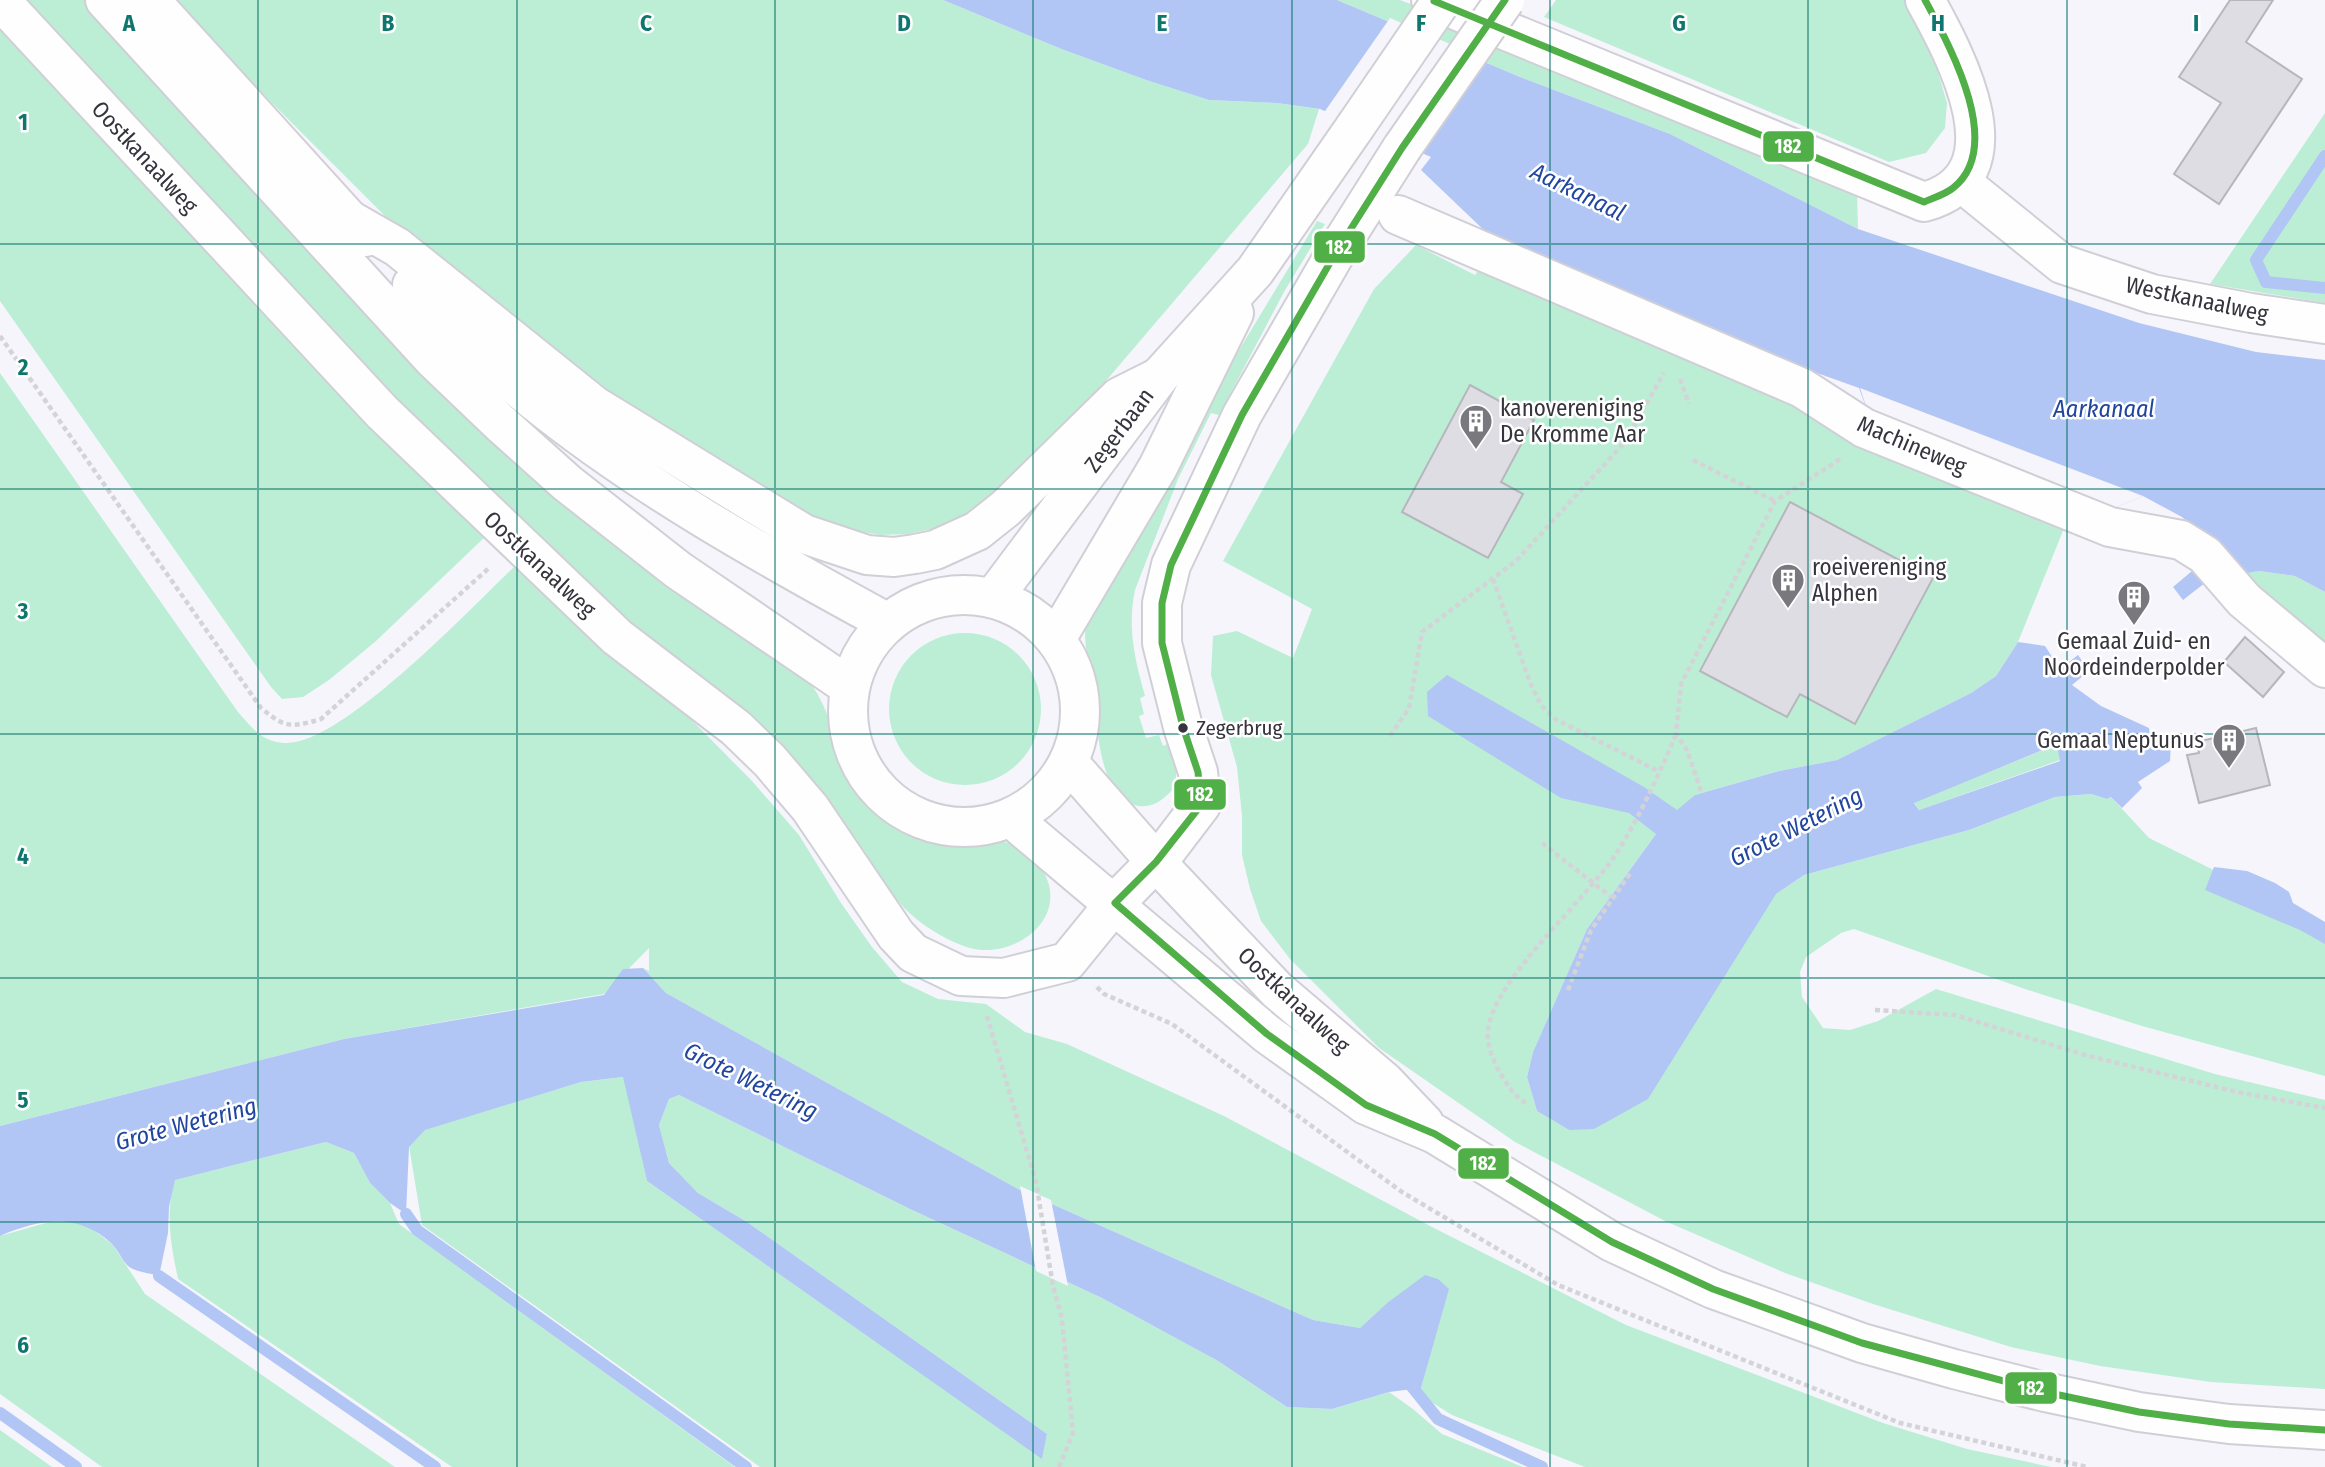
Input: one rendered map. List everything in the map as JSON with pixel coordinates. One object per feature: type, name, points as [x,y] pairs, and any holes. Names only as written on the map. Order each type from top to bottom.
[{"type":"main road","name":"Oostkanaalweg","points":[[0,0],[382,412],[617,637],[736,729],[770,761],[810,808],[896,934],[914,953],[961,976],[976,978],[1004,978],[1067,962],[1115,903],[1156,862]]},
{"type":"main road","points":[[105,0],[433,359],[566,484],[678,570],[850,687]]},
{"type":"main road","points":[[150,0],[348,219],[457,332],[531,398],[571,429],[702,518],[888,623]]},
{"type":"main road","points":[[1431,0],[1924,202],[1939,198],[1962,183],[1976,151],[1976,123],[1963,81],[1925,0]]},
{"type":"main road","name":"Zegerbaan","points":[[993,598],[1159,377],[1255,271],[1442,0]]},
{"type":"main road","points":[[1156,862],[1200,805],[1198,772],[1183,727],[1162,643],[1162,603],[1171,565],[1242,415],[1335,254],[1402,148],[1505,0]]},
{"type":"main road","name":"Westkanaalweg","points":[[1962,183],[2062,264],[2152,294],[2325,324]]},
{"type":"main road","name":"Machineweg","points":[[1398,215],[1802,388],[1873,432],[2110,527],[2181,540],[2216,567],[2244,600],[2325,668]]},
{"type":"main road","points":[[348,219],[397,247],[595,406],[804,534],[867,555],[894,557],[935,550],[977,531],[1006,508],[1119,397],[1159,377]]},
{"type":"main road","name":"Zegerbaan","points":[[1056,639],[1158,467],[1255,271]]},
{"type":"main road","points":[[975,594],[1012,604],[1028,613],[1056,639],[1072,668],[1080,699],[1079,732],[1069,762],[1044,795],[1011,818],[975,827],[948,826],[922,819],[891,801],[867,774],[852,741],[848,705],[850,687],[860,658],[888,623],[903,611],[937,597],[975,594]]},
{"type":"main road","name":"Oostkanaalweg","points":[[1069,762],[1156,862],[1277,990],[1385,1082],[1435,1134]]},
{"type":"main road","name":"Oostkanaalweg","points":[[1011,818],[1115,903],[1267,1034],[1366,1105],[1435,1134],[1612,1242],[1713,1289],[1862,1343],[2045,1392],[2138,1412],[2229,1424],[2325,1430]]},
{"type":"path","points":[[0,335],[261,708],[279,723],[300,725],[321,719],[516,543]]},
{"type":"path","points":[[1390,736],[1409,708],[1422,632],[1516,561],[1624,443],[1684,338]]},
{"type":"path","points":[[1526,1103],[1515,1097],[1494,1063],[1488,1031],[1497,1001],[1615,854],[1638,814],[1676,734],[1681,684],[1775,501],[1868,442],[1873,432]]},
{"type":"path","points":[[1693,460],[1775,501]]},
{"type":"path","points":[[1493,579],[1531,685],[1541,705],[1555,719],[1660,772]]},
{"type":"path","points":[[1676,734],[1687,750],[1701,791]]},
{"type":"path","points":[[1542,843],[1610,896]]},
{"type":"path","points":[[1567,990],[1591,930],[1631,872]]},
{"type":"path","points":[[976,978],[1038,1194],[1053,1286],[1062,1319],[1073,1433],[1059,1467]]},
{"type":"path","points":[[1875,1010],[1955,1015],[2085,1055],[2236,1091],[2325,1108]]},
{"type":"green space","points":[[20,0],[90,0],[334,272],[812,685],[829,718],[847,767],[866,798],[880,811],[907,828],[930,836],[1009,843],[1033,857],[1050,888],[1050,905],[1034,932],[1004,948],[970,948],[940,935],[914,917],[891,892],[826,801],[778,747],[726,699],[587,585],[471,476],[299,301]]},
{"type":"green space","points":[[169,0],[943,0],[1064,50],[1209,100],[1277,103],[1319,109],[1308,144],[1070,423],[987,505],[931,529],[908,534],[880,535],[830,526],[762,496],[559,362],[442,273]]},
{"type":"green space","points":[[1337,0],[1400,0],[1523,46],[1857,190],[1858,229],[1670,134],[1520,77]]},
{"type":"green space","points":[[1556,0],[1904,0],[1933,55],[1947,103],[1945,128],[1926,153],[1889,162],[1544,17]]},
{"type":"green space","points":[[0,10],[487,535],[376,641],[329,680],[303,697],[282,699],[271,687],[0,301]]},
{"type":"green space","points":[[2325,113],[2325,303],[2210,284]]},
{"type":"green space","points":[[1317,221],[1325,224],[1284,292],[1219,415],[1211,413],[1178,479],[1135,590],[1132,631],[1135,657],[1145,696],[1140,698],[1144,714],[1139,716],[1146,738],[1159,735],[1163,746],[1170,743],[1176,771],[1176,785],[1169,794],[1155,803],[1139,806],[1119,795],[1112,785],[1103,760],[1097,724],[1098,702],[1085,641],[1087,617],[1204,408]]},
{"type":"green space","points":[[1416,245],[1475,275],[1482,265],[2065,526],[2018,642],[1996,676],[1971,693],[1837,760],[1779,771],[1695,795],[1656,834],[1587,929],[1533,1052],[1527,1077],[1537,1111],[1569,1130],[1776,894],[1804,875],[1969,830],[2055,797],[2091,794],[2107,799],[2111,797],[2149,838],[2325,925],[2325,1076],[2142,1026],[2025,989],[1854,929],[1841,933],[1806,957],[1800,972],[1802,997],[1823,1028],[1850,1030],[1878,1021],[1936,989],[2215,1074],[2325,1100],[2325,1389],[2211,1382],[2100,1366],[2011,1347],[1785,1273],[1665,1221],[1515,1142],[1379,1048],[1290,959],[1261,921],[1250,889],[1242,855],[1242,816],[1237,767],[1211,675],[1213,636],[1237,631],[1293,658],[1312,609],[1223,561],[1374,289]]},
{"type":"green space","points":[[0,373],[238,712],[264,737],[285,743],[309,738],[339,722],[405,671],[515,566],[534,586],[672,700],[752,781],[799,835],[841,903],[872,947],[902,982],[938,999],[986,1004],[1025,1032],[1067,1044],[1224,1116],[1432,1227],[1626,1325],[1883,1423],[1967,1449],[2051,1467],[1585,1467],[1452,1415],[1428,1400],[1421,1388],[1429,1358],[1387,1303],[1360,1328],[1313,1320],[1018,1189],[666,993],[643,968],[649,971],[649,948],[604,994],[344,1039],[0,1126]]},
{"type":"green space","points":[[2259,571],[2295,576],[2325,592],[2325,647],[2240,573]]},
{"type":"green space","points":[[965,633],[994,639],[1019,655],[1035,680],[1041,709],[1035,738],[1019,763],[994,779],[965,785],[936,779],[911,763],[895,738],[889,709],[895,680],[911,655],[936,639]]},
{"type":"green space","points":[[2051,747],[2058,751],[2060,760],[1919,810],[1914,802]]},
{"type":"green space","points":[[624,1077],[647,1181],[1042,1458],[1047,1434],[747,1222],[698,1193],[669,1163],[659,1125],[669,1099],[679,1095],[910,1209],[1102,1298],[1218,1361],[1287,1407],[1332,1409],[1389,1392],[1442,1434],[1523,1467],[760,1467],[422,1225],[409,1146],[425,1129],[581,1082]]},
{"type":"green space","points":[[326,1142],[354,1153],[370,1183],[390,1203],[399,1224],[735,1467],[452,1467],[178,1279],[170,1230],[174,1180]]},
{"type":"green space","points":[[49,1222],[75,1222],[91,1228],[113,1245],[145,1294],[395,1467],[102,1467],[0,1394],[0,1236]]},
{"type":"green space","points":[[0,1430],[52,1467],[0,1467]]},
{"type":"water","name":"Aarkanaal","points":[[943,0],[1337,0],[1520,77],[1670,134],[1858,229],[2139,323],[2256,352],[2325,360],[2325,592],[2295,576],[2259,571],[2210,579],[2183,600],[2173,587],[2198,566],[2204,536],[2182,517],[2143,496],[2107,511],[1870,418],[1859,388],[1603,296],[1489,235],[1421,170],[1431,157],[1320,109],[1277,103],[1209,100],[1064,50]]},
{"type":"water","name":"Grote Wetering","points":[[2018,642],[2045,646],[2060,669],[2078,655],[2089,671],[2072,685],[2101,706],[2149,728],[2150,736],[2171,741],[2170,761],[2138,782],[2142,788],[2122,808],[2111,797],[2107,799],[2091,794],[2055,797],[1969,830],[1804,875],[1776,894],[1648,1099],[1594,1129],[1569,1130],[1537,1111],[1527,1077],[1533,1052],[1587,929],[1656,834],[1629,813],[1561,798],[1428,716],[1427,692],[1447,675],[1644,787],[1677,810],[1695,795],[1779,771],[1837,760],[1971,693],[1996,676]],"holes":[[[2050,747],[2058,751],[2060,761],[1919,810],[1914,803]]]},
{"type":"water","points":[[2214,867],[2247,871],[2289,892],[2293,903],[2325,922],[2325,944],[2300,930],[2205,890]]},
{"type":"water","name":"Grote Wetering","points":[[643,968],[666,993],[1018,1189],[1313,1320],[1360,1328],[1387,1303],[1425,1275],[1438,1279],[1449,1289],[1421,1388],[1389,1392],[1332,1409],[1287,1407],[1218,1361],[1102,1298],[910,1209],[679,1095],[669,1099],[659,1125],[669,1163],[698,1193],[747,1222],[1047,1434],[1042,1459],[647,1181],[623,1077],[581,1082],[425,1130],[409,1147],[406,1214],[390,1203],[370,1183],[354,1153],[326,1142],[175,1180],[159,1276],[131,1268],[112,1244],[99,1234],[72,1223],[44,1223],[0,1236],[0,1126],[344,1039],[604,995],[623,969]]},
{"type":"pier","points":[[1390,18],[1487,60],[1421,155],[1323,114]]},
{"type":"pier","points":[[1860,388],[2143,496],[2107,511],[1870,418]]},
{"type":"pier","points":[[1020,1186],[1051,1200],[1068,1286],[1036,1271]]},
{"type":"building","points":[[2230,0],[2273,0],[2246,42],[2302,79],[2219,204],[2174,174],[2221,103],[2179,77]]},
{"type":"building","name":"kanovereniging De Kromme Aar","points":[[1470,385],[1534,420],[1501,482],[1523,494],[1488,558],[1402,512]]},
{"type":"building","name":"roeivereniging Alphen","points":[[1790,502],[1933,578],[1855,724],[1800,694],[1787,717],[1700,671]]},
{"type":"building","points":[[2245,637],[2284,672],[2263,697],[2224,662]]},
{"type":"building","name":"Gemaal Neptunus","points":[[2256,728],[2270,785],[2199,803],[2187,755],[2199,753],[2197,742]]},
{"type":"waterway","points":[[2325,156],[2256,260],[2266,282],[2325,288]]},
{"type":"waterway","points":[[406,1214],[417,1230],[746,1467]]},
{"type":"waterway","points":[[159,1276],[435,1467]]},
{"type":"waterway","points":[[1405,1378],[1438,1419],[1542,1467]]},
{"type":"waterway","points":[[0,1413],[76,1467]]},
{"type":"transit line","name":"182","points":[[1505,0],[1402,148],[1335,254],[1242,415],[1171,565],[1162,603],[1162,643],[1183,727],[1198,772],[1201,805],[1156,862],[1115,903],[1267,1034],[1366,1105],[1435,1134],[1612,1242],[1713,1289],[1862,1343],[2045,1392],[2139,1412],[2229,1424],[2325,1430]]},
{"type":"transit line","name":"182","points":[[1434,1],[1924,202],[1953,188],[1968,170],[1974,147],[1974,122],[1968,95],[1947,42],[1925,0]]},
{"type":"place","name":"kanovereniging De Kromme Aar","points":[[1476,451]]},
{"type":"place","name":"roeivereniging Alphen","points":[[1788,610]]},
{"type":"place","name":"Gemaal Zuid- en Noordeinderpolder","points":[[2134,627]]},
{"type":"place","name":"Zegerbrug","points":[[1183,728]]},
{"type":"place","name":"Gemaal Neptunus","points":[[2229,770]]}]
